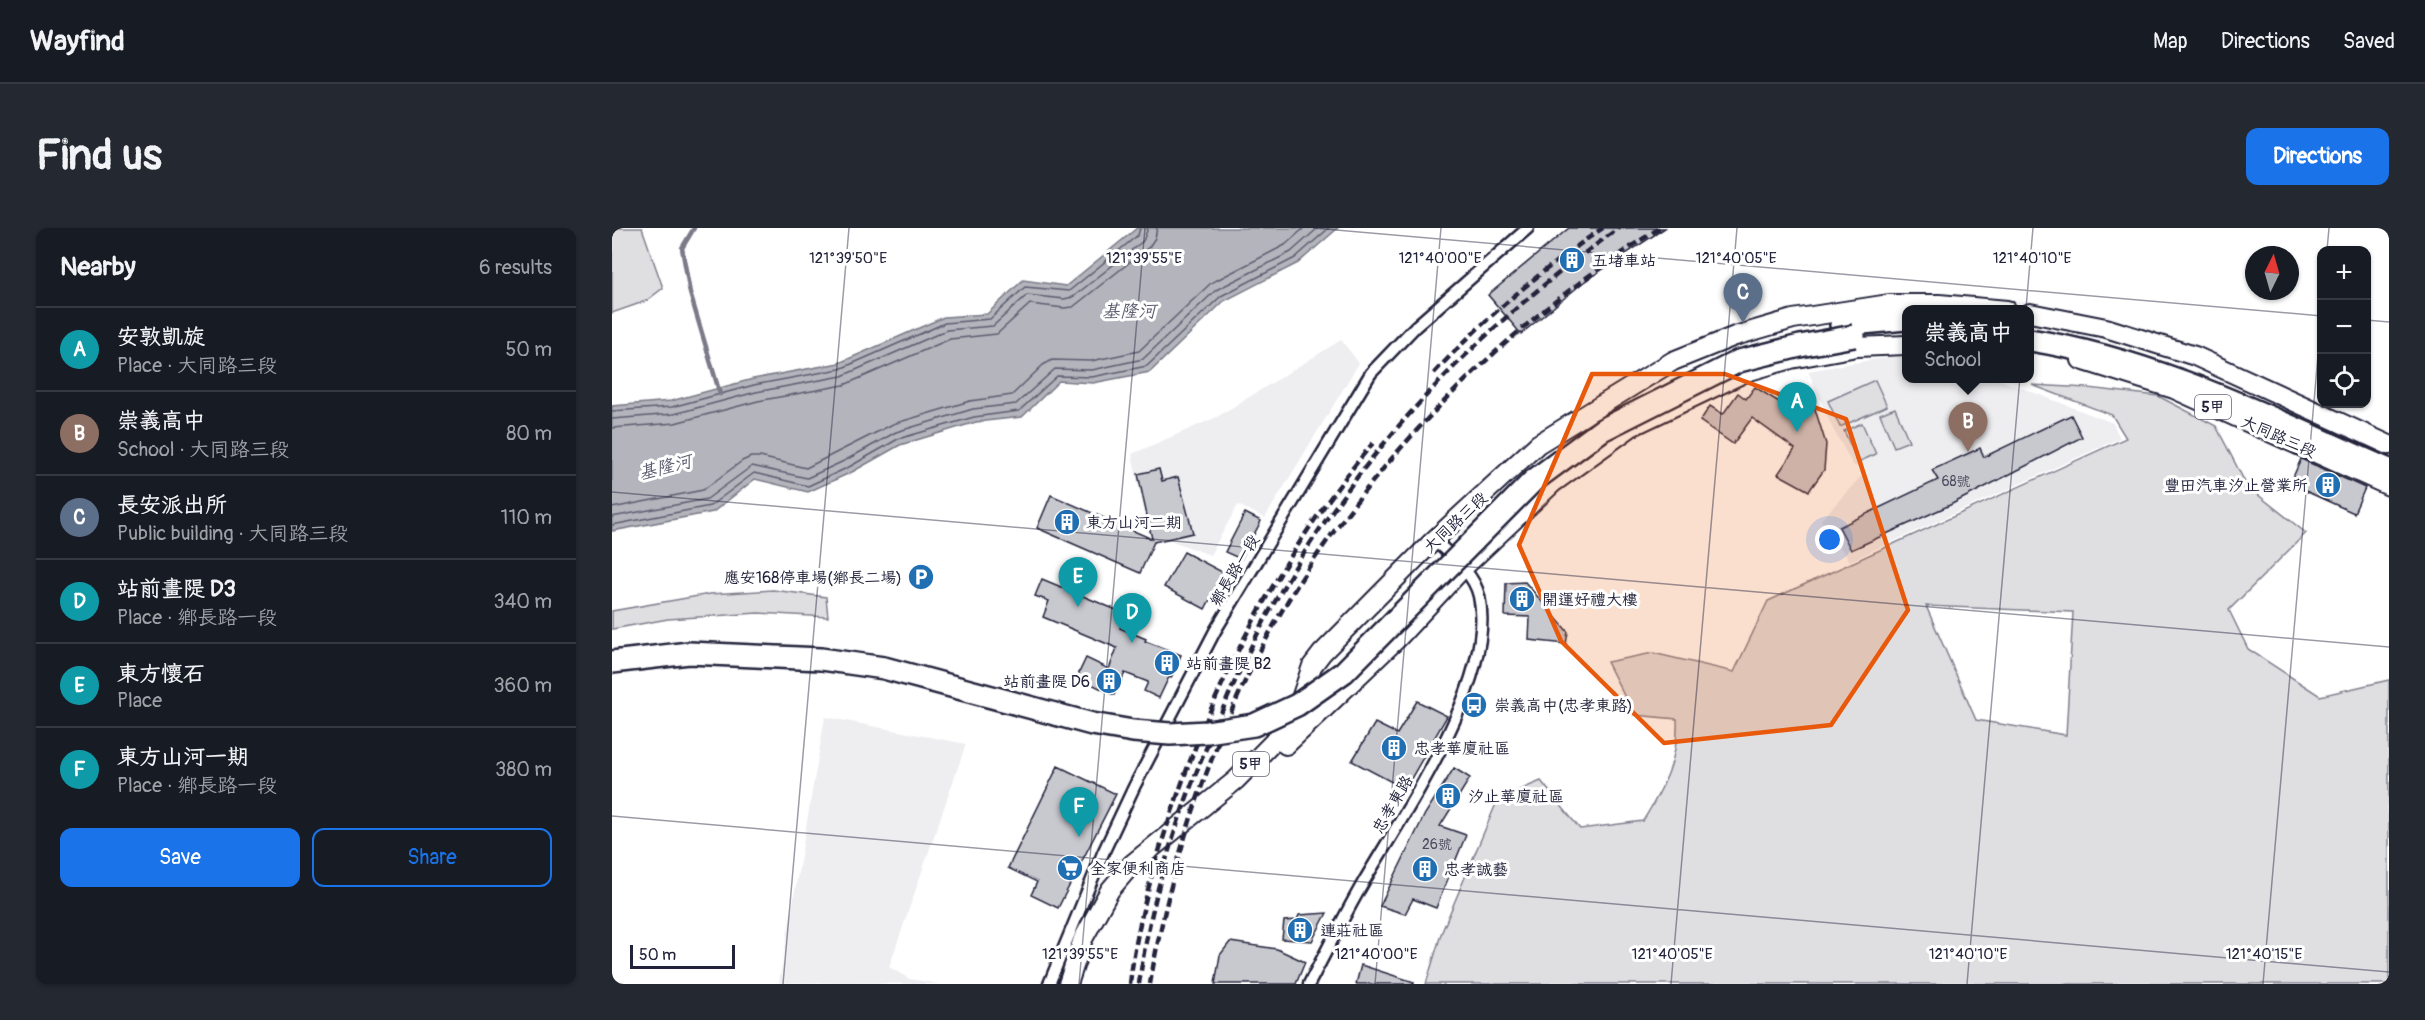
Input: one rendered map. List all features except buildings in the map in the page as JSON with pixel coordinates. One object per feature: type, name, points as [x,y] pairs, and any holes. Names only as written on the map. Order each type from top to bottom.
[{"type":"highway","points":[[612,654],[654,648],[724,644],[798,647],[903,662],[1059,707],[1116,719],[1171,725],[1249,717],[1311,685],[1338,664],[1525,476],[1558,449],[1633,402],[1715,359],[1776,340],[1848,331],[1902,320]]},
{"type":"highway","points":[[2034,329],[2078,336],[2147,356],[2197,374],[2389,457]]},
{"type":"highway","points":[[612,662],[688,653],[821,659],[884,668],[1092,724],[1133,732],[1188,733],[1254,725],[1298,705],[1344,672],[1533,481],[1602,430],[1739,361],[1848,331],[1902,332]]},
{"type":"highway","points":[[2034,341],[2101,355],[2172,376],[2389,470]]},
{"type":"main road","name":"大同路三段","points":[[1068,984],[1083,939],[1110,890],[1132,864],[1236,780],[1293,722],[1312,666],[1434,540],[1538,444],[1674,361],[1735,336],[1793,319],[1889,304],[1953,305]]},
{"type":"main road","name":"5甲","points":[[2034,314],[2106,328],[2195,356],[2389,445]]},
{"type":"main road","name":"5甲","points":[[1078,984],[1092,946],[1120,894],[1143,869],[1243,786],[1398,638],[1463,568],[1553,483],[1631,427],[1746,372],[1791,359],[1857,347],[1902,345]]},
{"type":"main road","name":"大同路三段","points":[[2034,351],[2077,359],[2174,389],[2389,486]]},
{"type":"street","name":"鄉長路一段","points":[[1048,984],[1103,853],[1134,787],[1215,631],[1371,373],[1415,327],[1528,228]]},
{"type":"street","name":"忠孝東路","points":[[1309,984],[1358,892],[1440,750],[1466,694],[1480,640],[1479,595],[1463,568],[1434,540]]},
{"type":"highlighted area","points":[[1592,374],[1725,374],[1846,419],[1908,610],[1831,725],[1664,743],[1561,641],[1519,545]]},
{"type":"shaded area","points":[[612,228],[642,228],[663,288],[646,301],[612,313]]},
{"type":"shaded area","points":[[1341,340],[1359,363],[1265,518],[1238,505],[1210,555],[1148,532],[1132,454],[1217,417]]},
{"type":"shaded area","points":[[1888,357],[1902,357],[1902,383],[2008,383],[2113,423],[2120,438],[1850,561],[1821,520],[1866,471],[1853,465],[1832,427],[1808,371]]},
{"type":"shaded area","points":[[1875,380],[1887,406],[1840,427],[1828,401]]},
{"type":"shaded area","points":[[2032,385],[2088,388],[2158,396],[2216,426],[2247,486],[2306,533],[2229,610],[2248,649],[2320,696],[2389,680],[2389,984],[1426,984],[1441,934],[1498,799],[1541,781],[1580,829],[1643,821],[1657,797],[1672,761],[1677,719],[1634,715],[1607,662],[1653,653],[1734,672],[1768,601],[2126,438],[2112,415]],"holes":[[[1926,606],[2073,612],[2066,735],[1976,720]]]},
{"type":"shaded area","points":[[1895,408],[1909,441],[1894,447],[1880,414]]},
{"type":"shaded area","points":[[1862,423],[1876,454],[1858,462],[1844,431]]},
{"type":"shaded area","points":[[773,590],[826,597],[828,617],[758,613],[668,619],[612,629],[612,611],[710,594]]},
{"type":"shaded area","points":[[825,717],[966,744],[889,967],[910,979],[940,984],[779,983]]},
{"type":"water","name":"基隆河","points":[[1137,228],[1338,228],[1298,263],[1224,301],[1150,372],[1093,383],[1059,381],[1022,417],[976,422],[900,445],[852,472],[808,492],[755,479],[713,512],[612,531],[612,406],[671,401],[753,379],[839,363],[944,317],[987,314],[1023,280],[1066,286]]},
{"type":"waterway","points":[[694,228],[682,248],[690,293],[720,394]]},
{"type":"railway","points":[[1434,373],[1514,296],[1558,260],[1603,228]]},
{"type":"railway","points":[[1139,984],[1158,887],[1177,824],[1200,762],[1259,631],[1310,544],[1346,492],[1427,394],[1519,306],[1619,228]]},
{"type":"railway","points":[[1150,984],[1160,930],[1174,876],[1208,768],[1254,663],[1309,567],[1383,469],[1423,423],[1467,379],[1559,298],[1660,228]]},
{"type":"railway","points":[[1130,984],[1137,938],[1153,870],[1192,755],[1212,707],[1257,614],[1283,569],[1311,526],[1373,443]]},
{"type":"place","name":"五堵車站","points":[[1572,260]]},
{"type":"place","name":"長安派出所","points":[[1743,323]]},
{"type":"place","name":"安敦凱旋","points":[[1797,432]]},
{"type":"place","name":"崇義高中","points":[[1968,452]]},
{"type":"place","name":"豐田汽車汐止營業所","points":[[2328,485]]},
{"type":"place","name":"東方山河二期","points":[[1067,522]]},
{"type":"place","name":"應安168停車場(鄉長二場)","points":[[921,577]]},
{"type":"place","name":"開運好禮大樓","points":[[1522,599]]},
{"type":"place","name":"東方懷石","points":[[1078,607]]},
{"type":"place","name":"站前畫隄 D3","points":[[1132,643]]},
{"type":"place","name":"站前畫隄 B2","points":[[1167,663]]},
{"type":"place","name":"站前畫隄 D6","points":[[1109,681]]},
{"type":"place","name":"崇義高中(忠孝東路)","points":[[1474,705]]},
{"type":"place","name":"忠孝華廈社區","points":[[1394,748]]},
{"type":"place","name":"汐止華廈社區","points":[[1448,796]]},
{"type":"place","name":"東方山河一期","points":[[1079,837]]},
{"type":"place","name":"全家便利商店","points":[[1070,868]]},
{"type":"place","name":"忠孝誠藝","points":[[1425,869]]},
{"type":"place","name":"連莊社區","points":[[1300,930]]}]
